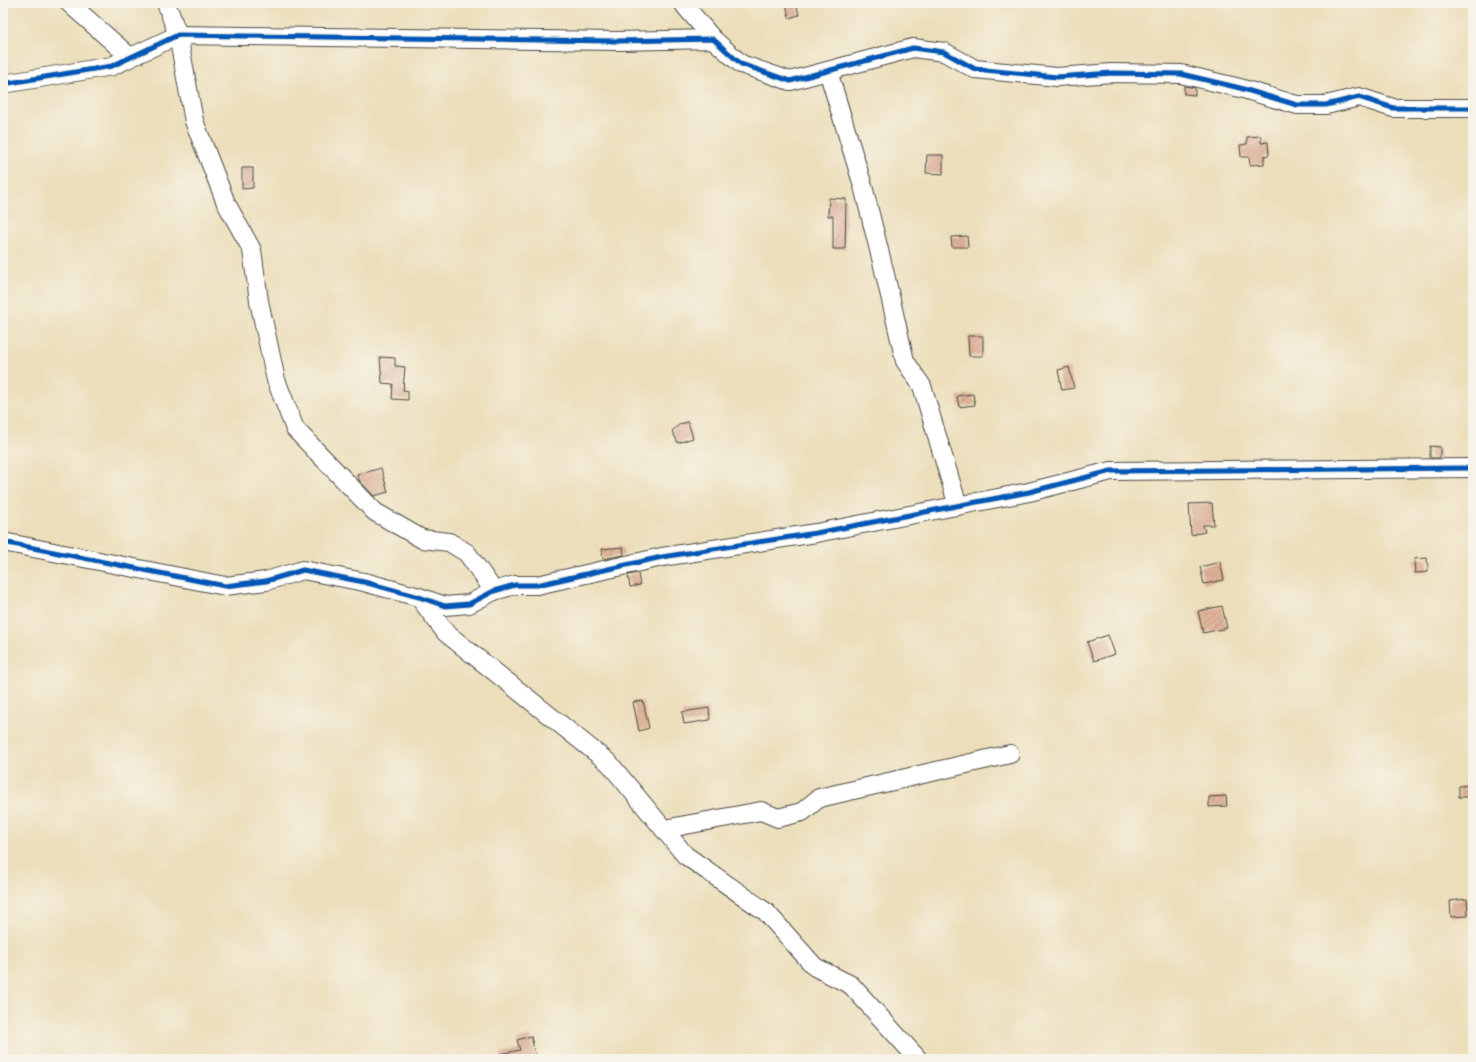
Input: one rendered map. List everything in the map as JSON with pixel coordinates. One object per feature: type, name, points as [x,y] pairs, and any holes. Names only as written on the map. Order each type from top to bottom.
[{"type":"street","points":[[69,3],[130,57]]},
{"type":"street","points":[[166,3],[178,35],[194,121],[226,203],[252,250],[259,301],[276,380],[295,429],[375,512],[422,539],[449,542],[467,553],[494,591]]},
{"type":"street","points":[[684,3],[713,39],[741,64],[790,81],[913,48],[944,52],[975,69],[1057,76],[1112,73],[1181,74],[1240,88],[1297,105],[1326,105],[1359,97],[1394,108],[1473,108]]},
{"type":"street","points":[[3,84],[112,66],[178,35],[617,41],[713,39]]},
{"type":"street","points":[[828,71],[863,186],[905,361],[922,386],[958,506]]},
{"type":"street","points":[[3,542],[225,586],[266,581],[303,570],[364,582],[419,597],[445,606],[469,604],[494,591],[514,586],[537,586],[662,557],[816,533],[958,506],[1029,492],[1111,471],[1473,468]]},
{"type":"street","points":[[419,597],[446,633],[609,763],[685,855],[766,912],[815,967],[851,985],[918,1059]]},
{"type":"street","points":[[664,829],[761,811],[778,818],[802,812],[819,798],[1010,754]]},
{"type":"building","points":[[786,3],[796,3],[799,15],[789,18]]},
{"type":"building","points":[[1184,86],[1195,88],[1195,95],[1184,94]]},
{"type":"building","points":[[1261,136],[1261,143],[1268,142],[1269,155],[1264,156],[1264,164],[1250,165],[1249,157],[1241,157],[1240,145],[1247,144],[1247,137]]},
{"type":"building","points":[[927,155],[943,155],[943,174],[926,173]]},
{"type":"building","points":[[242,168],[253,168],[253,188],[242,189]]},
{"type":"building","points":[[829,198],[846,199],[845,249],[833,249],[833,216],[828,216]]},
{"type":"building","points":[[967,236],[968,247],[952,247],[951,237]]},
{"type":"building","points":[[968,336],[983,336],[983,356],[969,356]]},
{"type":"building","points":[[380,357],[395,358],[395,366],[405,367],[403,390],[408,391],[408,400],[392,399],[393,384],[382,383]]},
{"type":"building","points":[[1069,367],[1074,388],[1062,390],[1058,370]]},
{"type":"building","points":[[973,394],[975,405],[959,407],[957,396]]},
{"type":"building","points":[[688,422],[693,438],[678,443],[672,431],[680,424]]},
{"type":"building","points":[[1430,446],[1440,447],[1440,458],[1430,458]]},
{"type":"building","points":[[381,468],[388,492],[374,496],[359,480],[357,475]]},
{"type":"building","points":[[1212,503],[1214,525],[1203,525],[1205,532],[1191,535],[1189,504]]},
{"type":"building","points":[[623,547],[624,555],[603,559],[602,549]]},
{"type":"building","points":[[1427,558],[1428,572],[1415,573],[1414,559]]},
{"type":"building","points":[[1220,562],[1224,580],[1204,584],[1200,567]]},
{"type":"building","points":[[638,573],[640,585],[630,587],[628,575]]},
{"type":"building","points":[[1222,606],[1227,628],[1203,633],[1198,611]]},
{"type":"building","points":[[1108,635],[1115,654],[1094,661],[1087,642]]},
{"type":"building","points":[[643,701],[649,728],[639,731],[633,702]]},
{"type":"building","points":[[709,708],[710,720],[684,724],[682,712]]},
{"type":"building","points":[[1472,785],[1473,797],[1459,797],[1459,786]]},
{"type":"building","points":[[1226,796],[1227,806],[1209,807],[1209,797]]},
{"type":"building","points":[[1467,899],[1468,916],[1451,917],[1450,901]]},
{"type":"building","points":[[531,1036],[536,1059],[500,1059],[500,1054],[520,1050],[517,1040]]},
{"type":"cycle path","points":[[3,84],[112,66],[178,35],[617,41],[713,39],[741,64],[790,81],[913,48],[944,52],[975,69],[1057,77],[1112,73],[1181,74],[1240,88],[1297,105],[1326,105],[1359,97],[1393,108],[1473,108]]},
{"type":"cycle path","points":[[3,542],[225,586],[266,581],[303,570],[364,582],[419,597],[445,606],[469,604],[494,591],[515,585],[537,585],[662,557],[816,533],[1029,492],[1111,471],[1473,468]]}]
